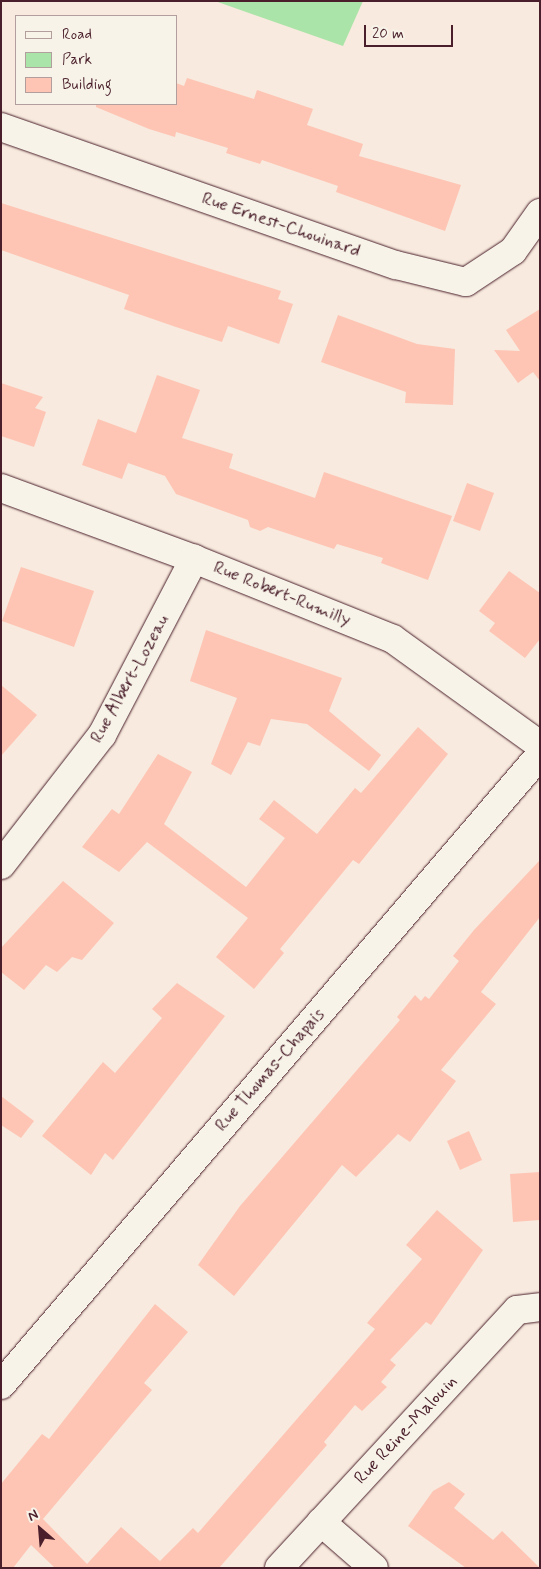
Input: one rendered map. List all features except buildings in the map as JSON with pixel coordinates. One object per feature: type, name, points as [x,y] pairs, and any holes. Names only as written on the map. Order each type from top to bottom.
[{"type":"street","name":"Rue Ernest-Chouinard","points":[[1,127],[396,265],[466,282],[513,251],[540,213]]},
{"type":"street","name":"Rue Robert-Rumilly","points":[[1,488],[194,559],[393,639],[540,745]]},
{"type":"street","name":"Rue Albert-Lozeau","points":[[1,865],[102,735],[194,559]]},
{"type":"street","name":"Rue Thomas-Chapais","points":[[1,1385],[540,755]]},
{"type":"street","name":"Rue Reine-Malouin","points":[[279,1568],[517,1310],[540,1306]]},
{"type":"street","points":[[321,1522],[374,1568]]},
{"type":"green space","points":[[215,1],[363,1],[343,46]]}]
